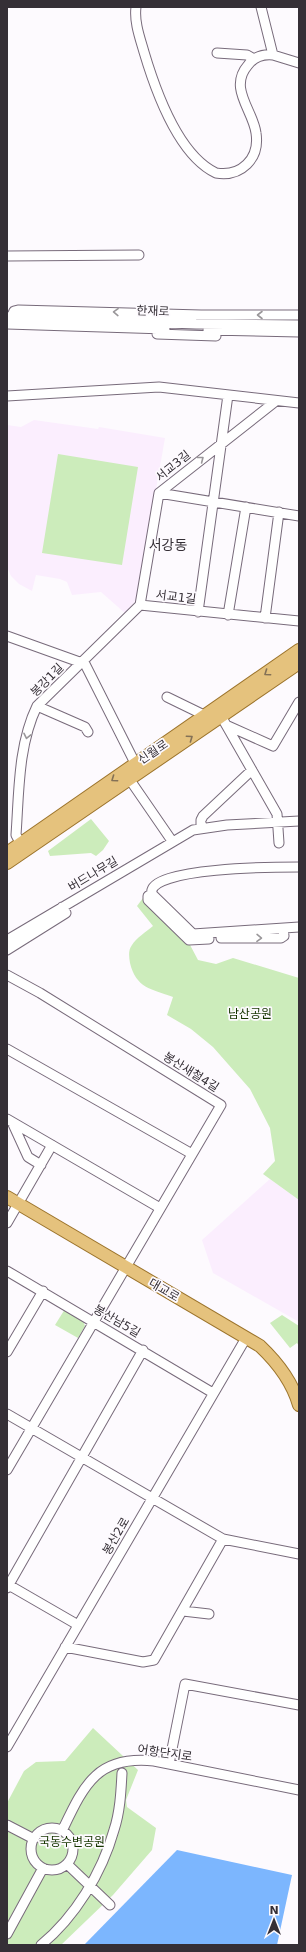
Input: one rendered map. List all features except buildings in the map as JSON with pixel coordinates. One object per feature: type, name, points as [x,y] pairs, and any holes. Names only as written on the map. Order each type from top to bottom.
[{"type":"main road","name":"신월로","points":[[7,853],[299,650]]},
{"type":"main road","name":"신월로","points":[[7,863],[130,780],[224,721],[299,662]]},
{"type":"main road","name":"대교로","points":[[7,1197],[260,1346],[281,1369],[291,1384],[299,1405]]},
{"type":"street","points":[[136,7],[136,21],[140,38],[153,82],[164,109],[188,147],[216,172],[232,173],[243,169],[248,165],[257,144],[256,132],[240,91],[243,73],[254,59],[262,56],[272,55],[299,63]]},
{"type":"street","points":[[261,7],[272,55]]},
{"type":"street","points":[[217,53],[244,54],[254,59]]},
{"type":"street","points":[[7,256],[139,256]]},
{"type":"street","points":[[8,320],[14,312],[18,310],[201,315],[299,315]]},
{"type":"street","name":"한재로","points":[[8,320],[196,324],[299,324]]},
{"type":"street","name":"한재로","points":[[8,320],[92,328],[299,332]]},
{"type":"street","points":[[7,396],[141,387],[171,388],[299,403]]},
{"type":"street","points":[[198,612],[212,501],[228,395]]},
{"type":"street","name":"서교3길","points":[[159,493],[276,401]]},
{"type":"street","name":"서교3길","points":[[159,493],[299,516]]},
{"type":"street","name":"서교1길","points":[[159,493],[140,605],[299,621]]},
{"type":"street","points":[[228,615],[246,507]]},
{"type":"street","points":[[265,618],[279,512]]},
{"type":"street","name":"봉강1길","points":[[21,844],[16,835],[23,762],[29,728],[37,706],[140,605]]},
{"type":"street","points":[[7,636],[82,663],[86,666],[135,764]]},
{"type":"street","points":[[167,697],[206,716]]},
{"type":"street","points":[[224,721],[274,746],[299,702]]},
{"type":"street","points":[[37,706],[85,727],[88,732]]},
{"type":"street","points":[[224,721],[277,814],[279,843]]},
{"type":"street","points":[[252,770],[204,816],[197,829],[299,821]]},
{"type":"street","points":[[130,780],[172,841]]},
{"type":"street","name":"버드나무길","points":[[7,940],[172,841],[197,829]]},
{"type":"street","points":[[299,867],[216,870],[170,878],[155,884],[152,888],[152,894],[148,896],[148,900],[191,941],[218,938],[281,938],[284,936],[283,929],[299,928]]},
{"type":"street","points":[[7,950],[66,913],[62,906]]},
{"type":"street","name":"봉산새철4길","points":[[7,975],[40,993],[221,1106],[7,1470]]},
{"type":"street","points":[[7,1049],[192,1154]]},
{"type":"street","points":[[10,1120],[160,1208]]},
{"type":"street","points":[[10,1120],[28,1157],[41,1165]]},
{"type":"street","points":[[7,1223],[52,1145]]},
{"type":"street","name":"봉산남5길","points":[[7,1270],[213,1393]]},
{"type":"street","points":[[7,1352],[42,1291]]},
{"type":"street","name":"봉산2로","points":[[7,1747],[246,1338]]},
{"type":"street","points":[[78,1625],[8,1586],[143,1350]]},
{"type":"street","points":[[7,1414],[223,1539],[299,1554]]},
{"type":"street","points":[[65,1647],[151,1662],[157,1657],[223,1539]]},
{"type":"street","points":[[183,1610],[209,1614]]},
{"type":"street","points":[[169,1764],[185,1684],[299,1705]]},
{"type":"street","name":"어항단지로","points":[[62,1831],[78,1798],[87,1785],[106,1768],[120,1762],[135,1759],[169,1764],[299,1790]]},
{"type":"street","points":[[41,1945],[67,1919],[89,1885],[107,1851],[115,1830],[122,1773]]},
{"type":"street","points":[[7,1825],[34,1839]]},
{"type":"street","points":[[55,1828],[62,1831],[71,1840],[73,1853],[67,1864],[60,1869],[53,1870],[43,1868],[35,1861],[32,1855],[31,1848],[34,1839],[41,1831],[48,1829],[55,1828]]},
{"type":"street","points":[[67,1864],[110,1905]]},
{"type":"street","points":[[7,1934],[43,1868]]},
{"type":"shaded area","points":[[34,420],[98,429],[99,427],[165,438],[137,598],[126,614],[101,592],[72,595],[67,582],[60,579],[36,575],[32,591],[19,584],[11,576],[7,567],[7,425],[21,427]]},
{"type":"shaded area","points":[[270,1179],[299,1200],[299,1322],[213,1273],[202,1240]]},
{"type":"green space","points":[[58,454],[138,467],[122,565],[42,553]]},
{"type":"green space","points":[[91,819],[109,841],[103,850],[96,856],[91,853],[50,856],[48,851]]},
{"type":"green space","name":"남산공원","points":[[143,898],[189,943],[198,960],[216,964],[233,958],[299,978],[299,1200],[263,1174],[275,1161],[270,1128],[250,1089],[213,1047],[191,1029],[167,1015],[173,997],[151,989],[140,983],[136,978],[130,963],[129,951],[134,942],[153,926],[137,906]]},
{"type":"green space","points":[[65,1309],[82,1318],[85,1326],[78,1338],[55,1325]]},
{"type":"green space","points":[[282,1315],[299,1326],[299,1346],[297,1343],[290,1348],[270,1323]]},
{"type":"green space","name":"국동수변공원","points":[[93,1728],[138,1770],[126,1800],[127,1807],[156,1828],[152,1850],[113,1895],[61,1945],[7,1945],[7,1803],[24,1771],[36,1762],[65,1761]]},
{"type":"water","points":[[177,1850],[292,1875],[277,1945],[84,1945]]},
{"type":"district","name":"서강동","points":[[168,545]]}]
